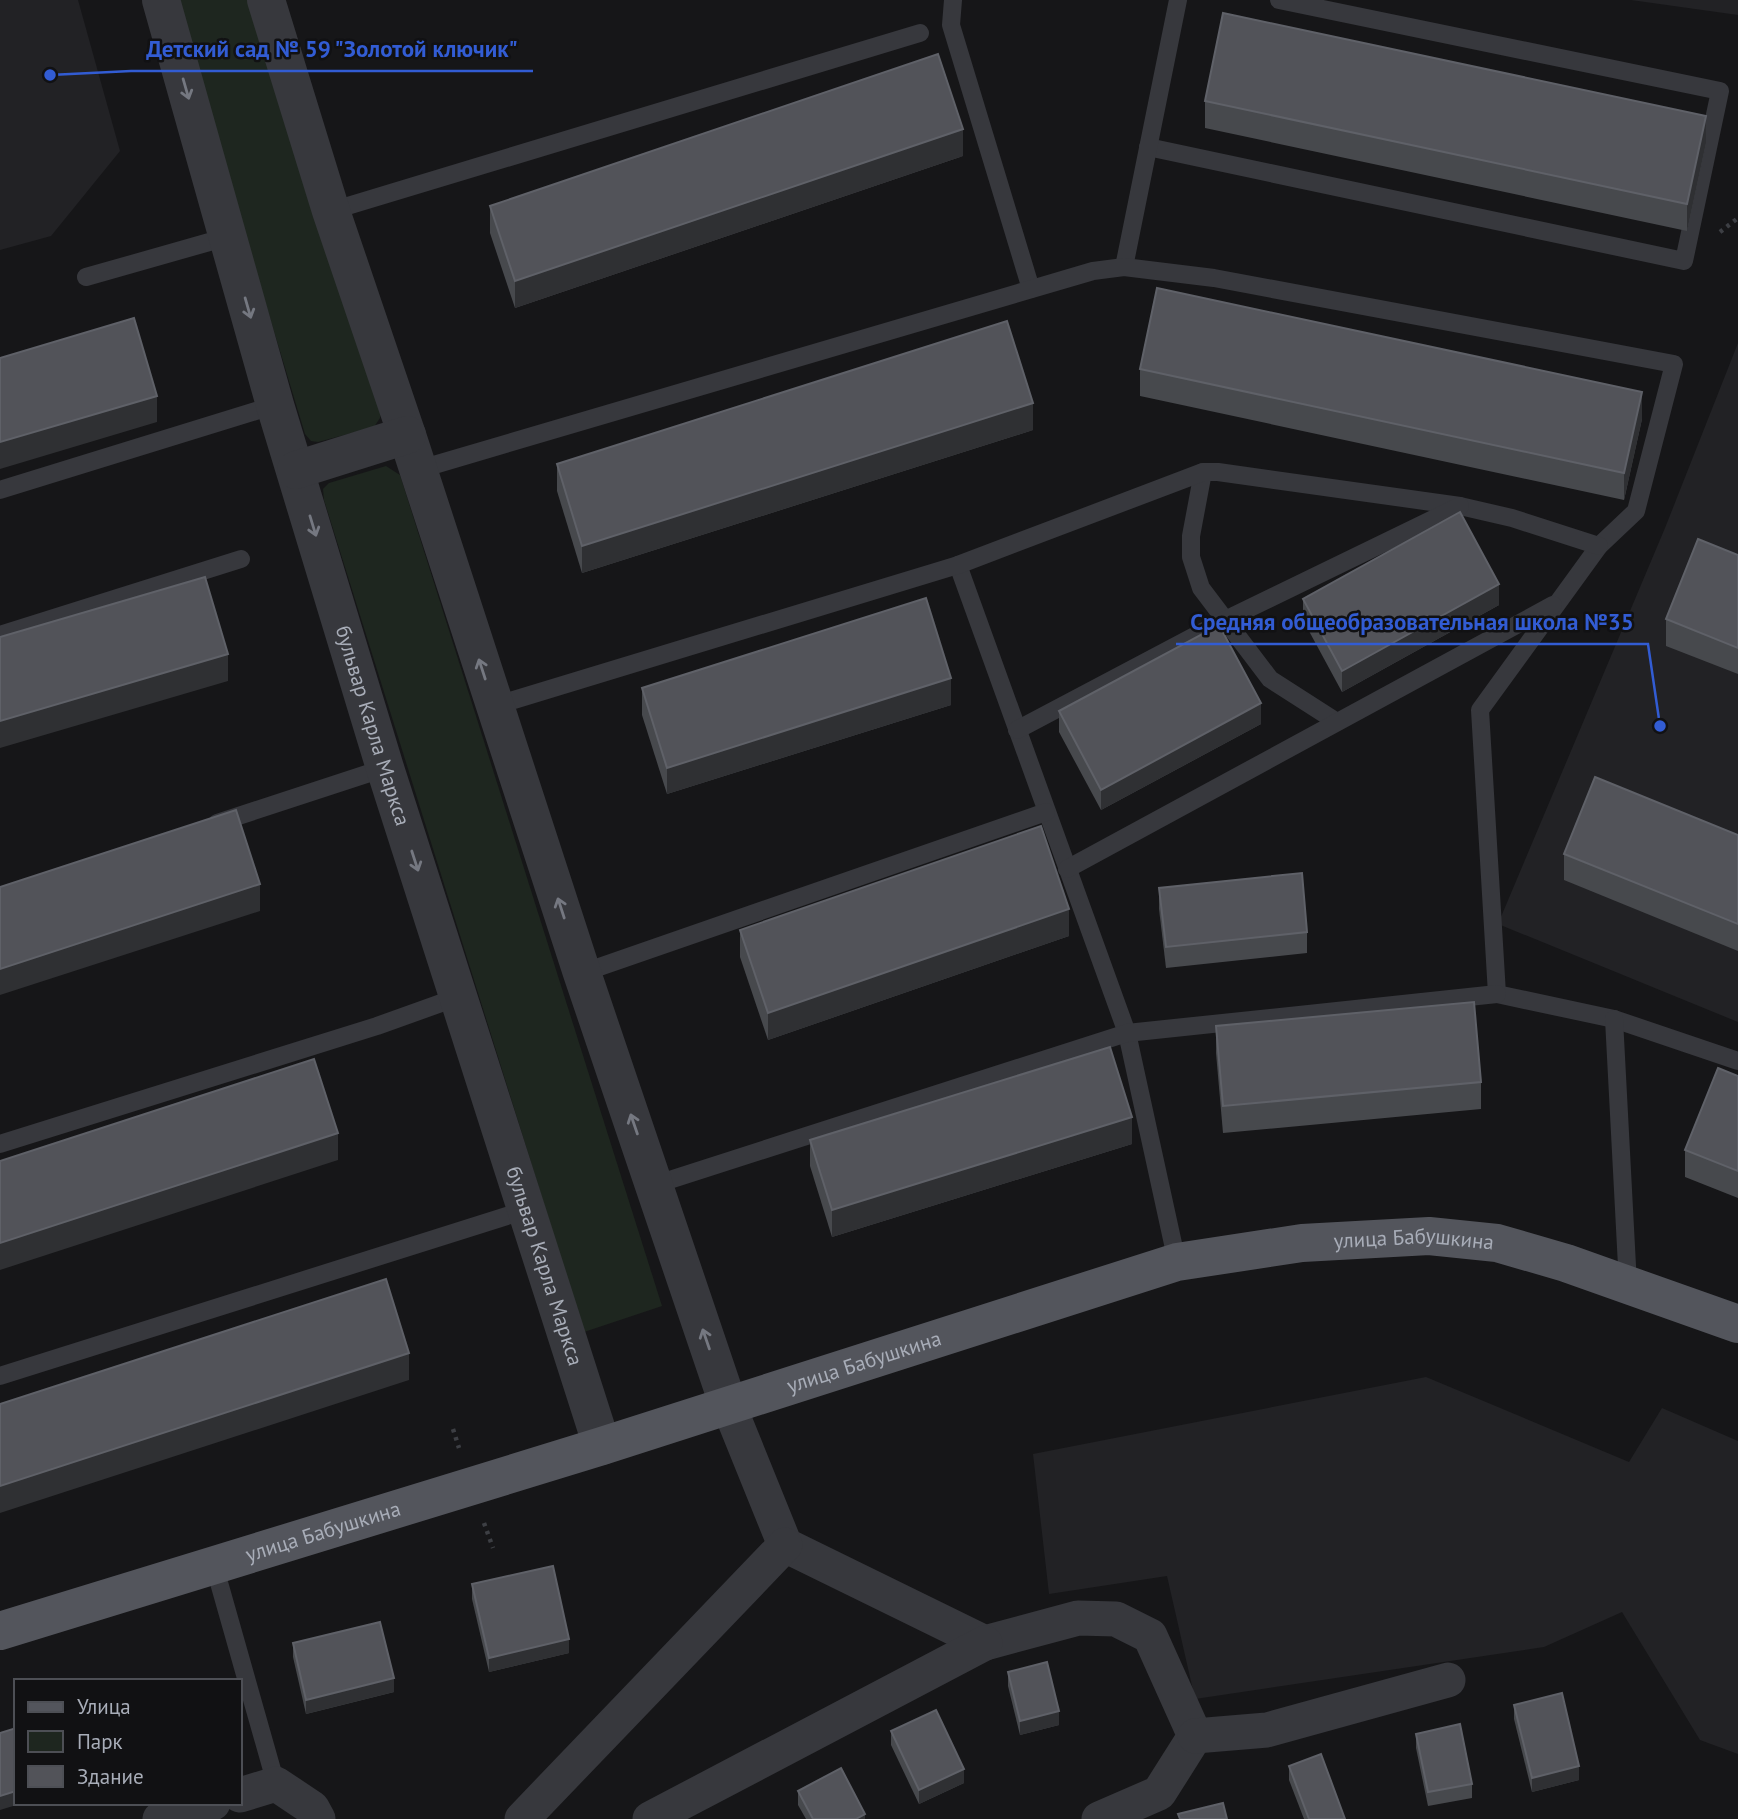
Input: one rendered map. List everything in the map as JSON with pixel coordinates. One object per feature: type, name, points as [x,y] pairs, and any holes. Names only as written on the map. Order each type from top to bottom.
[{"type":"main road","name":"улица Бабушкина","points":[[0,1631],[602,1446],[1178,1262],[1302,1243],[1429,1236],[1497,1243],[1566,1263],[1738,1324]]},
{"type":"street","name":"бульвар Карла Маркса","points":[[161,0],[275,405],[385,768],[602,1446]]},
{"type":"street","points":[[266,0],[331,211],[582,973],[728,1404],[785,1545],[985,1643]]},
{"type":"street","points":[[296,470],[412,452]]},
{"type":"street","points":[[522,1819],[785,1545]]},
{"type":"street","points":[[650,1819],[985,1643],[1078,1618],[1116,1619],[1150,1636],[1195,1736]]},
{"type":"street","points":[[1195,1736],[1267,1730],[1448,1680]]},
{"type":"street","points":[[1099,1819],[1158,1793],[1195,1736]]},
{"type":"street","points":[[242,1794],[276,1784],[312,1808],[318,1819]]},
{"type":"street","points":[[160,1819],[206,1805]]},
{"type":"lane","points":[[953,0],[951,25],[1031,289]]},
{"type":"lane","points":[[1124,267],[1178,0]]},
{"type":"lane","points":[[1149,147],[1684,261],[1720,91],[1279,0]]},
{"type":"lane","points":[[331,211],[920,33]]},
{"type":"lane","points":[[86,277],[228,237]]},
{"type":"lane","points":[[412,452],[1093,271],[1124,267],[1214,278],[1674,364],[1636,512],[1599,546],[1480,710],[1497,994]]},
{"type":"lane","points":[[0,491],[275,405]]},
{"type":"lane","points":[[495,706],[958,565],[1203,472],[1460,506],[1512,518],[1599,546]]},
{"type":"lane","points":[[1203,472],[1191,536],[1191,557],[1201,588],[1270,679],[1337,722]]},
{"type":"lane","points":[[1017,730],[1225,620],[1460,506]]},
{"type":"lane","points":[[0,635],[241,558]]},
{"type":"lane","points":[[958,565],[1127,1033],[1178,1262]]},
{"type":"lane","points":[[1067,869],[1558,601]]},
{"type":"lane","points":[[197,830],[385,768]]},
{"type":"lane","points":[[582,973],[1046,812]]},
{"type":"lane","points":[[654,1185],[1127,1033],[1497,994],[1614,1019],[1738,1061]]},
{"type":"lane","points":[[0,1144],[364,1030],[458,997]]},
{"type":"lane","points":[[1614,1019],[1628,1285]]},
{"type":"lane","points":[[0,1376],[526,1210]]},
{"type":"lane","points":[[214,1565],[276,1784]]},
{"type":"shaded area","points":[[0,0],[78,0],[120,151],[51,236],[0,250]]},
{"type":"shaded area","points":[[1631,0],[1738,0],[1738,15]]},
{"type":"shaded area","points":[[1738,343],[1738,1022],[1498,924],[1665,528]]},
{"type":"shaded area","points":[[1426,1377],[1629,1462],[1662,1408],[1738,1441],[1738,1754],[1700,1740],[1622,1612],[1544,1647],[1195,1699],[1167,1576],[1049,1594],[1033,1454]]},
{"type":"green space","points":[[174,0],[254,0],[381,410],[380,418],[374,427],[318,442],[311,441],[305,434]]},
{"type":"green space","points":[[386,466],[400,475],[662,1306],[584,1332],[324,500],[323,489],[329,483]]},
{"type":"building","points":[[1223,13],[1706,116],[1687,204],[1205,101]]},
{"type":"building","points":[[938,54],[963,129],[515,281],[490,206]]},
{"type":"building","points":[[1157,288],[1642,392],[1624,473],[1140,369]]},
{"type":"building","points":[[134,318],[157,396],[0,442],[0,358]]},
{"type":"building","points":[[1007,321],[1033,403],[582,546],[557,464]]},
{"type":"building","points":[[1460,512],[1499,584],[1342,671],[1303,599]]},
{"type":"building","points":[[1698,539],[1738,555],[1738,648],[1666,619]]},
{"type":"building","points":[[205,577],[228,654],[0,721],[0,637]]},
{"type":"building","points":[[926,598],[951,678],[667,768],[642,688]]},
{"type":"building","points":[[1219,625],[1261,703],[1101,790],[1059,711]]},
{"type":"building","points":[[1595,777],[1738,835],[1738,924],[1564,854]]},
{"type":"building","points":[[236,810],[260,884],[0,969],[0,887]]},
{"type":"building","points":[[1041,826],[1069,909],[768,1013],[740,930]]},
{"type":"building","points":[[1302,873],[1307,932],[1166,947],[1159,888]]},
{"type":"building","points":[[1474,1002],[1481,1082],[1223,1106],[1216,1026]]},
{"type":"building","points":[[1110,1047],[1132,1117],[832,1210],[810,1140]]},
{"type":"building","points":[[314,1059],[338,1133],[0,1243],[0,1161]]},
{"type":"building","points":[[1718,1068],[1738,1076],[1738,1171],[1685,1150]]},
{"type":"building","points":[[386,1279],[409,1353],[0,1486],[0,1404]]},
{"type":"building","points":[[553,1566],[569,1639],[489,1658],[472,1584]]},
{"type":"building","points":[[380,1622],[394,1678],[306,1700],[293,1643]]},
{"type":"building","points":[[1047,1662],[1059,1711],[1020,1721],[1008,1672]]},
{"type":"building","points":[[1562,1693],[1579,1766],[1532,1778],[1514,1705]]},
{"type":"building","points":[[936,1710],[964,1769],[919,1790],[891,1731]]},
{"type":"building","points":[[1460,1724],[1472,1784],[1428,1792],[1416,1734]]},
{"type":"building","points":[[14,1729],[14,1792],[0,1796],[0,1733]]},
{"type":"building","points":[[1321,1754],[1345,1819],[1309,1819],[1289,1766]]},
{"type":"building","points":[[841,1768],[865,1814],[856,1819],[813,1819],[798,1791]]},
{"type":"building","points":[[1223,1803],[1227,1819],[1180,1819],[1178,1814]]},
{"type":"place","name":"Детский сад № 59 \"Золотой ключик\"","points":[[50,75]]},
{"type":"place","name":"Средняя общеобразовательная школа №35","points":[[1660,726]]}]
